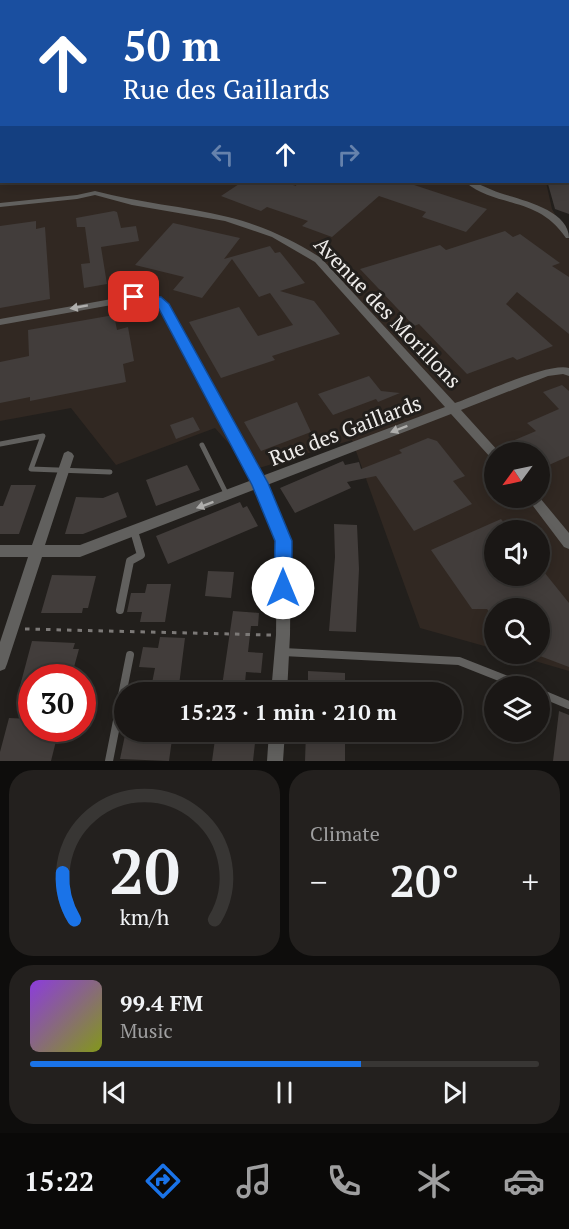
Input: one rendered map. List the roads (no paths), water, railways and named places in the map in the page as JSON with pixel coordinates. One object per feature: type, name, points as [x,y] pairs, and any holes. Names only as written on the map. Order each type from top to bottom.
[{"type":"street","points":[[0,205],[77,197],[95,193],[100,183]]},
{"type":"street","points":[[471,183],[485,191],[545,211],[564,225],[569,236]]},
{"type":"street","name":"Avenue des Morillons","points":[[95,193],[117,201],[198,213],[226,220],[267,231],[296,244],[318,260],[484,443]]},
{"type":"street","name":"Rue des Gaillards","points":[[0,322],[134,297],[157,300],[164,307],[260,483],[546,373],[563,370],[569,372]]},
{"type":"street","points":[[0,664],[68,456]]},
{"type":"street","points":[[0,551],[80,551],[260,483],[284,541],[280,682]]},
{"type":"street","points":[[541,508],[569,543]]},
{"type":"street","points":[[275,761],[276,742]]},
{"type":"lane","points":[[0,444],[43,436],[31,469],[110,472]]},
{"type":"lane","points":[[202,444],[228,496]]},
{"type":"lane","points":[[120,610],[130,561],[141,555],[134,531]]},
{"type":"lane","points":[[282,652],[459,661],[497,676]]},
{"type":"lane","points":[[109,761],[129,655]]},
{"type":"lane","points":[[550,697],[569,705]]}]
